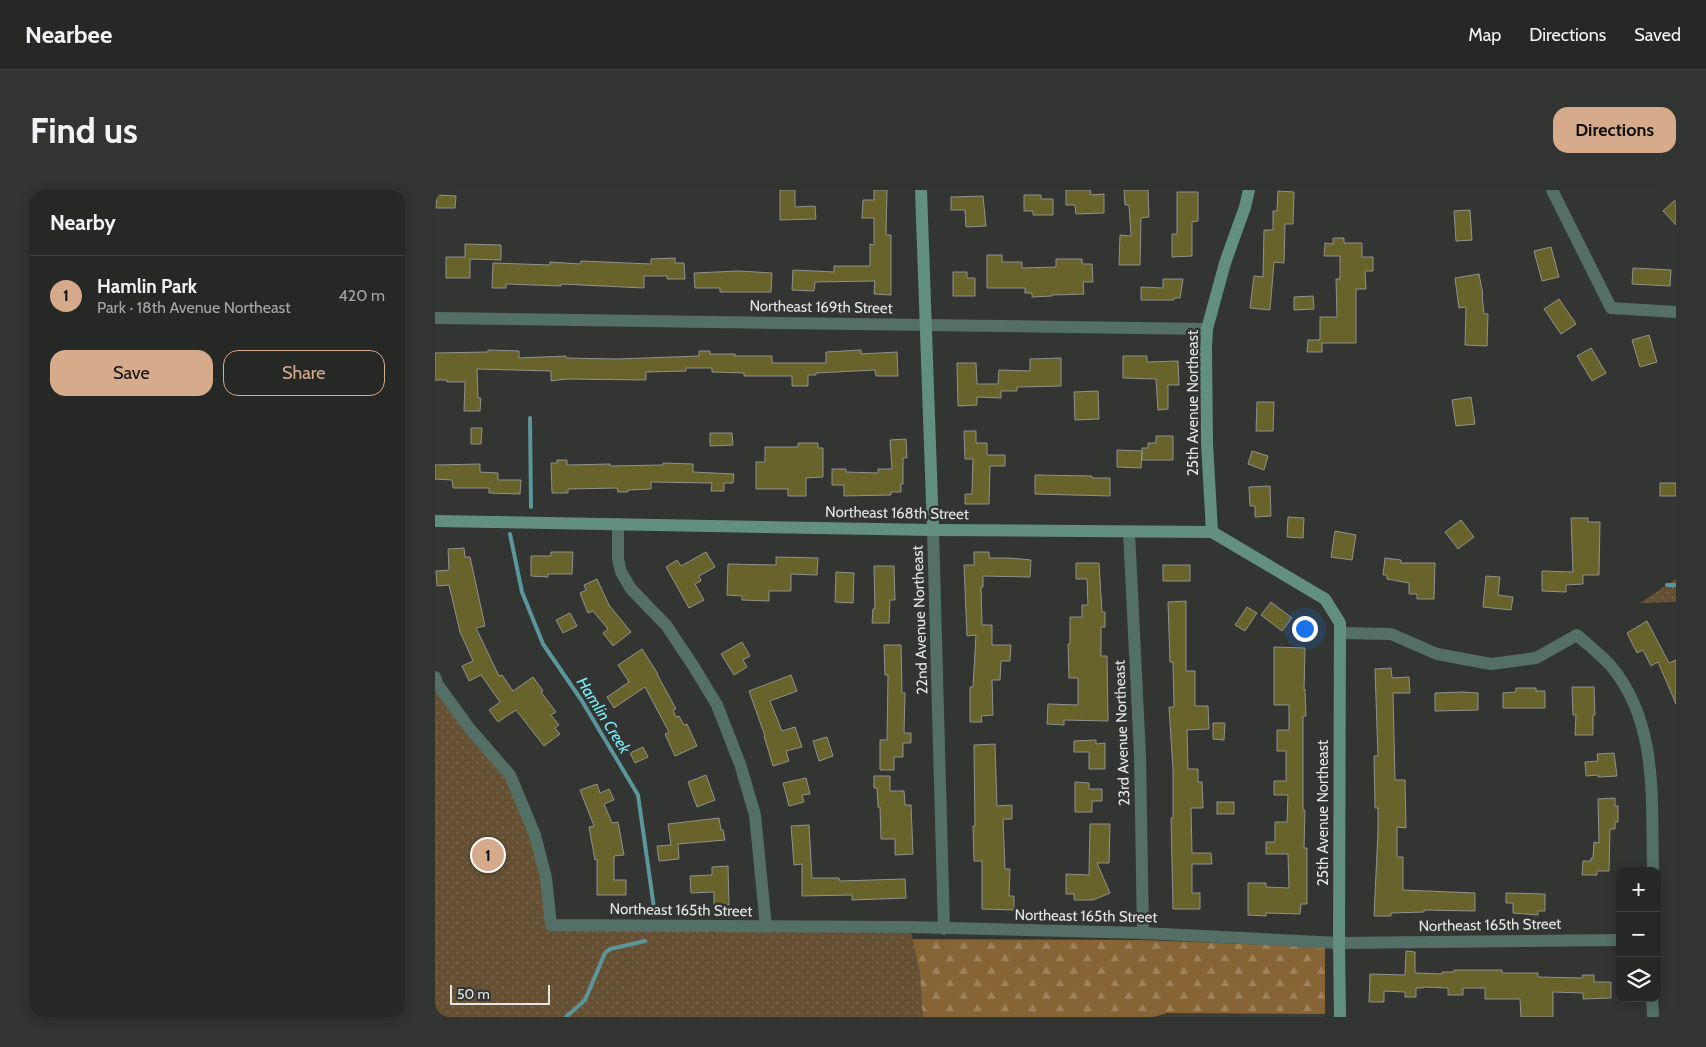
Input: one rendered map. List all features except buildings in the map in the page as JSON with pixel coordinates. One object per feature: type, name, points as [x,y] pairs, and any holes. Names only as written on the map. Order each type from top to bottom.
[{"type":"street","name":"22nd Avenue Northeast","points":[[921,190],[927,325],[944,929]]},
{"type":"street","name":"25th Avenue Northeast","points":[[1249,190],[1245,207],[1225,263],[1207,329],[1207,434],[1212,532],[1325,599],[1340,624],[1340,1017]]},
{"type":"street","points":[[1552,190],[1611,308],[1676,312]]},
{"type":"street","name":"Northeast 169th Street","points":[[435,318],[1207,329]]},
{"type":"street","name":"Northeast 168th Street","points":[[435,521],[933,530],[1212,532]]},
{"type":"street","points":[[618,524],[618,559],[621,572],[631,589],[666,625],[694,667],[717,705],[740,764],[755,815],[766,927]]},
{"type":"street","name":"23rd Avenue Northeast","points":[[1129,532],[1140,755],[1143,933]]},
{"type":"street","points":[[1339,634],[1391,634],[1437,654],[1491,664],[1535,658],[1577,636],[1610,665],[1630,693],[1639,714],[1646,740],[1651,778],[1653,867]]},
{"type":"street","name":"Northeast 165th Street","points":[[435,677],[439,686],[470,729],[510,775],[535,835],[546,878],[551,925],[910,927],[1143,933],[1339,943],[1616,940]]},
{"type":"street","points":[[1651,1002],[1653,1016]]},
{"type":"shaded area","points":[[1676,579],[1676,602],[1640,603]]},
{"type":"shaded area","points":[[435,676],[497,761],[536,836],[551,925],[910,927],[920,972],[923,1017],[435,1017]]},
{"type":"shaded area","points":[[1168,1013],[1325,1014],[1325,1017],[1154,1017]]},
{"type":"green space","points":[[557,938],[1142,940],[1325,947],[1325,1014],[1167,1013],[1154,1017],[435,1017]]},
{"type":"waterway","name":"Hamlin Creek","points":[[530,418],[531,507]]},
{"type":"waterway","name":"Hamlin Creek","points":[[510,534],[522,592],[543,644],[582,701],[638,795],[655,915]]},
{"type":"waterway","points":[[1667,585],[1676,585]]},
{"type":"waterway","name":"Hamlin Creek","points":[[566,1017],[585,1000],[605,953],[610,949],[645,941]]},
{"type":"place","name":"Hamlin Park","points":[[488,855]]}]
